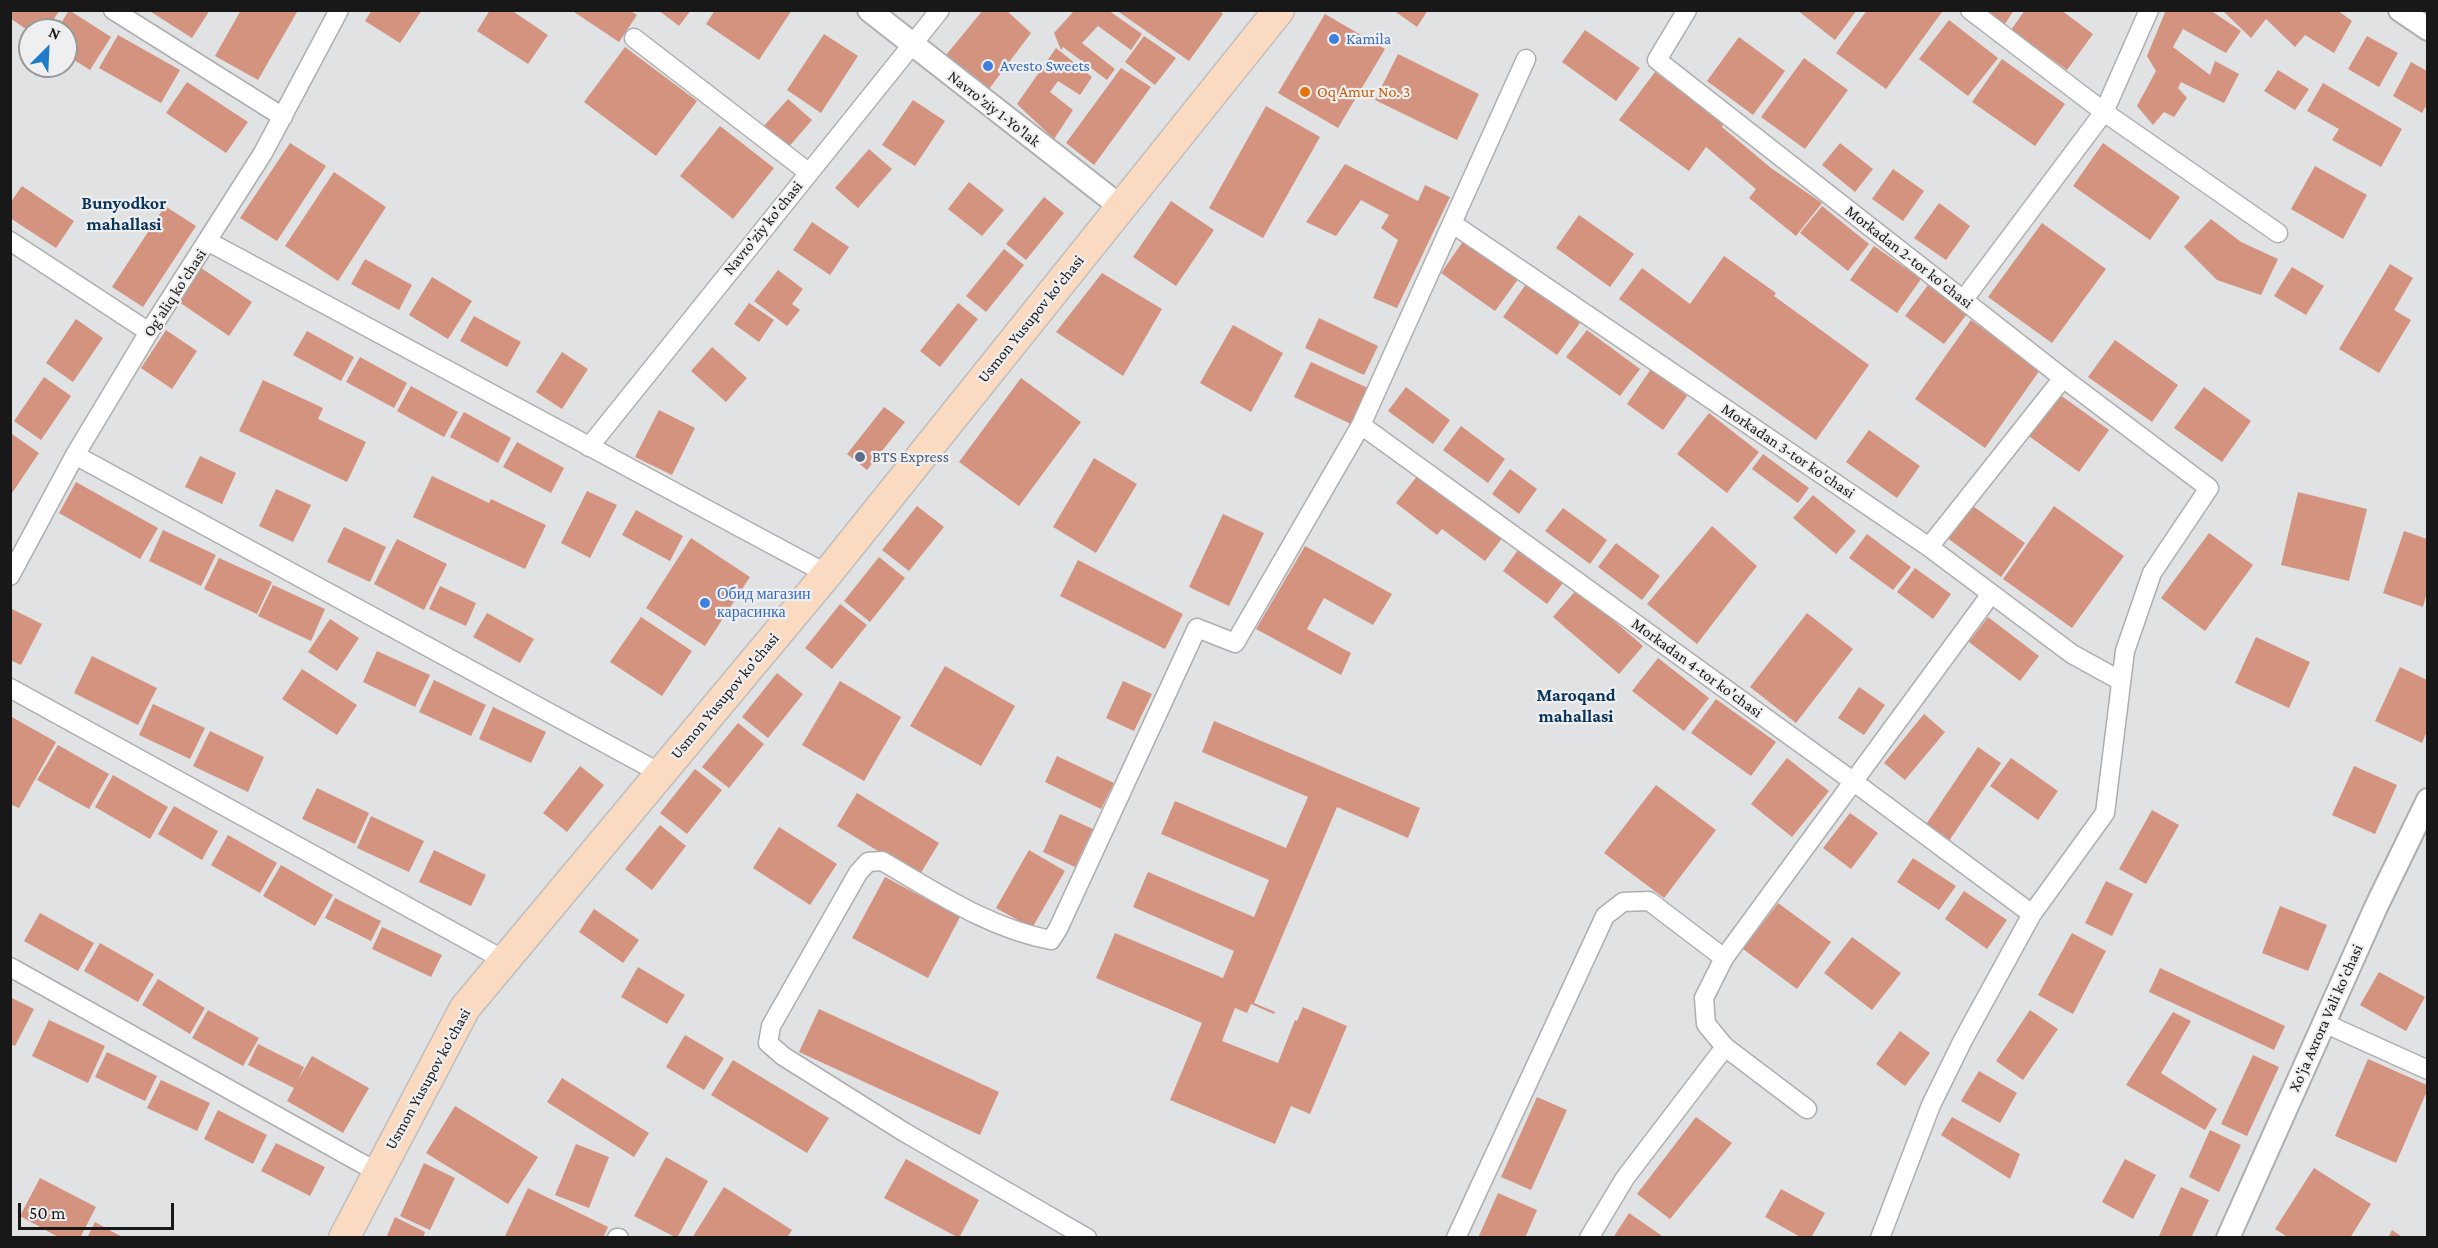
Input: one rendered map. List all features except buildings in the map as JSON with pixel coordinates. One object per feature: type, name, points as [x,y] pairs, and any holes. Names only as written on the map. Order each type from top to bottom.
[{"type":"main road","name":"Usmon Yusupov ko'chasi","points":[[344,1238],[465,1008],[827,574],[1279,10]]},
{"type":"street","points":[[113,10],[283,117]]},
{"type":"street","name":"Og'aliq ko'chasi","points":[[10,576],[75,455],[150,332],[209,242],[283,117],[339,10]]},
{"type":"street","name":"Navro'ziy 1-Yo'lak","points":[[869,10],[1121,207]]},
{"type":"street","name":"Navro'ziy ko'chasi","points":[[589,447],[940,10]]},
{"type":"street","name":"Morkadan 2-tor ko'chasi","points":[[1687,10],[1657,60],[2063,378],[2209,489],[2152,573],[2125,651],[2121,681]]},
{"type":"street","points":[[1970,10],[2103,112],[2278,233]]},
{"type":"street","points":[[1964,299],[2103,112],[2149,10]]},
{"type":"street","points":[[2400,10],[2427,29]]},
{"type":"street","points":[[634,38],[808,172]]},
{"type":"street","points":[[1087,1238],[904,1132],[783,1056],[768,1043],[771,1026],[858,873],[868,862],[882,861],[987,921],[1030,936],[1051,940],[1197,628],[1235,643],[1361,425],[1526,59]]},
{"type":"street","name":"Morkadan 3-tor ko'chasi","points":[[1453,224],[1929,547],[2072,654],[2121,681]]},
{"type":"street","points":[[10,241],[150,332]]},
{"type":"street","points":[[209,242],[827,574]]},
{"type":"street","points":[[1929,547],[2063,378]]},
{"type":"street","name":"Morkadan 4-tor ko'chasi","points":[[1361,425],[1854,782],[2032,914]]},
{"type":"street","points":[[75,455],[660,773]]},
{"type":"street","points":[[1807,1109],[1725,1047],[1706,1024],[1704,998],[1724,958],[1991,594]]},
{"type":"street","points":[[1880,1238],[1931,1104],[2032,914],[2105,813],[2121,681]]},
{"type":"street","points":[[10,688],[504,960]]},
{"type":"street","name":"Xo'ja Axrora Vali ko'chasi","points":[[2228,1238],[2427,800]]},
{"type":"street","points":[[1456,1238],[1605,916],[1623,902],[1649,901],[1724,958]]},
{"type":"street","points":[[10,967],[377,1172]]},
{"type":"street","points":[[2324,1023],[2427,1070]]},
{"type":"street","points":[[1589,1238],[1625,1178],[1725,1047]]},
{"type":"place","name":"Kamila","points":[[1334,39]]},
{"type":"place","name":"Avesto Sweets","points":[[988,66]]},
{"type":"place","name":"Oq Amur No. 3","points":[[1305,92]]},
{"type":"place","name":"BTS Express","points":[[860,457]]},
{"type":"place","name":"Обид магазин карасинка","points":[[705,603]]},
{"type":"district","name":"Bunyodkor mahallasi","points":[[124,213]]},
{"type":"district","name":"Maroqand mahallasi","points":[[1576,705]]}]
